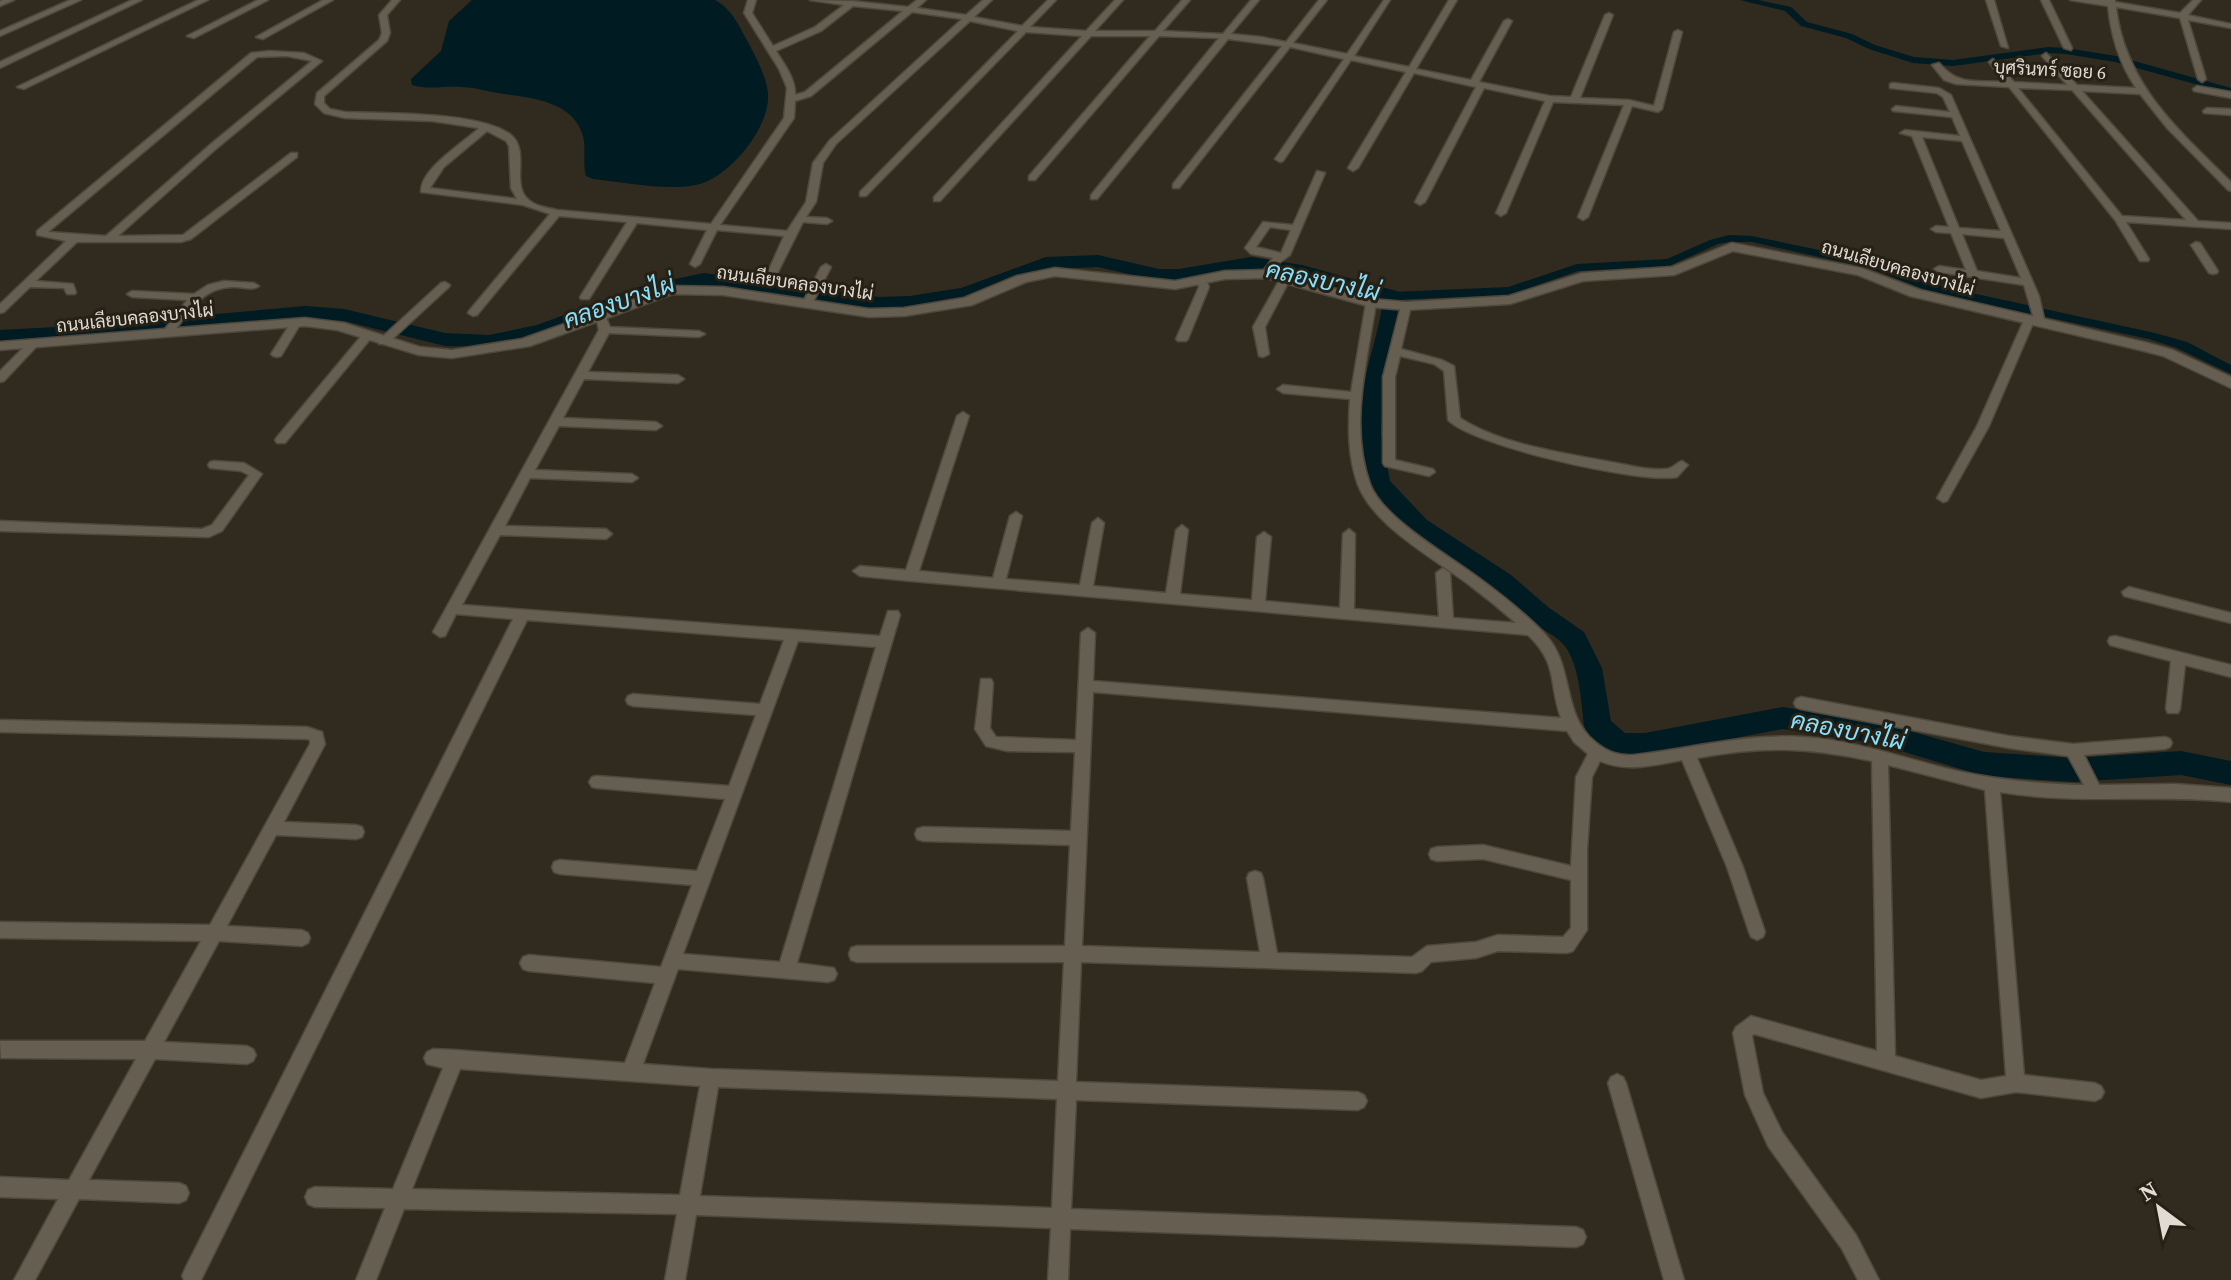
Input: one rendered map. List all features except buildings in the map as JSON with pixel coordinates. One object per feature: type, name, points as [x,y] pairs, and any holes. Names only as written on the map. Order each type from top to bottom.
[{"type":"street","points":[[0,4],[10,0]]},
{"type":"street","points":[[0,34],[77,0]]},
{"type":"street","points":[[0,65],[138,0]]},
{"type":"street","points":[[21,87],[204,0]]},
{"type":"street","points":[[191,36],[264,0]]},
{"type":"street","points":[[260,37],[329,0]]},
{"type":"street","points":[[396,0],[383,15],[386,33],[383,41],[320,95],[319,104],[327,111],[345,115],[463,122],[503,134],[512,141],[513,181],[527,203]]},
{"type":"street","points":[[695,264],[713,228],[789,118],[793,99],[783,69],[748,13],[752,0]]},
{"type":"street","points":[[814,0],[911,9],[1022,29],[1086,34],[1226,35],[1288,44],[1476,86],[1550,99],[1629,103],[1658,109],[1678,32]]},
{"type":"street","points":[[793,99],[808,94],[922,0]]},
{"type":"street","points":[[772,274],[790,234],[811,202],[818,163],[833,142],[988,0]]},
{"type":"street","points":[[863,194],[1052,0]]},
{"type":"street","points":[[937,199],[1119,0]]},
{"type":"street","points":[[1032,178],[1186,0]]},
{"type":"street","points":[[1094,197],[1255,0]]},
{"type":"street","points":[[1176,186],[1323,0]]},
{"type":"street","points":[[1353,168],[1453,0]]},
{"type":"street","points":[[1990,0],[2005,46]]},
{"type":"street","points":[[2045,0],[2068,48]]},
{"type":"street","points":[[2074,0],[2111,2],[2231,26]]},
{"type":"street","points":[[2183,15],[2197,0]]},
{"type":"street","points":[[1280,159],[1387,1]]},
{"type":"street","points":[[770,50],[818,29],[853,2]]},
{"type":"street","points":[[2111,2],[2124,63],[2140,91],[2231,188]]},
{"type":"street","points":[[1575,99],[1609,15]]},
{"type":"street","points":[[2183,15],[2202,79]]},
{"type":"street","points":[[1420,202],[1508,21]]},
{"type":"street","points":[[110,238],[214,146],[318,61],[314,57],[296,55],[254,55],[41,233],[110,238],[187,237],[294,155]]},
{"type":"street","points":[[2046,56],[2195,224]]},
{"type":"street","points":[[1993,62],[2119,219],[2144,259]]},
{"type":"street","name":"บุศรินทร์ ซอย 6","points":[[1936,65],[1947,78],[1959,82],[2140,91]]},
{"type":"street","points":[[1904,74],[1907,88]]},
{"type":"street","points":[[1893,86],[1942,92],[1967,139],[2037,304],[2036,320],[1943,498]]},
{"type":"street","points":[[2197,89],[2231,95]]},
{"type":"street","points":[[1501,213],[1550,99]]},
{"type":"street","points":[[1583,217],[1629,103]]},
{"type":"street","points":[[1896,109],[1956,115]]},
{"type":"street","points":[[2207,111],[2231,112]]},
{"type":"street","points":[[486,127],[437,170],[426,182],[424,190],[527,203],[556,213],[790,234]]},
{"type":"street","points":[[1967,139],[1910,134],[1973,274]]},
{"type":"street","points":[[1296,228],[1267,224],[1250,248],[1272,265],[1285,255],[1320,173]]},
{"type":"street","points":[[473,313],[556,213]]},
{"type":"street","points":[[799,219],[827,221]]},
{"type":"street","points":[[2119,219],[2231,226]]},
{"type":"street","points":[[585,297],[633,221]]},
{"type":"street","points":[[1936,229],[2007,235]]},
{"type":"street","points":[[0,310],[76,237]]},
{"type":"street","points":[[2196,245],[2214,271]]},
{"type":"street","name":"ถนนเลียบคลองบางไผ่","points":[[0,346],[296,323],[339,326],[419,351],[452,354],[485,351],[603,324],[651,296],[694,288],[869,313],[937,309],[967,302],[1022,279],[1055,272],[1175,285],[1247,273],[1272,265],[1285,279],[1377,303],[1402,306],[1510,300],[1582,277],[1674,271],[1732,247],[1861,272],[1915,293],[2168,353],[2231,383]]},
{"type":"street","points":[[808,302],[826,267]]},
{"type":"street","points":[[1939,269],[2027,282]]},
{"type":"street","points":[[1263,354],[1259,327],[1285,279]]},
{"type":"street","points":[[1182,339],[1204,287],[1202,281]]},
{"type":"street","points":[[170,331],[194,297],[218,284],[230,282],[254,286]]},
{"type":"street","points":[[25,284],[64,285],[69,286],[71,292]]},
{"type":"street","points":[[385,340],[445,285]]},
{"type":"street","points":[[132,294],[194,297]]},
{"type":"street","points":[[1377,303],[1356,396],[1353,430],[1365,488],[1379,510],[1488,592],[1549,646],[1558,667],[1561,699],[1570,725],[1583,742],[1597,751],[1615,761],[1758,742],[1788,742],[1823,745],[1992,785],[2046,792],[2197,790],[2231,795]]},
{"type":"street","points":[[1402,306],[1389,377],[1389,463],[1429,472]]},
{"type":"street","points":[[277,354],[296,323]]},
{"type":"street","points":[[440,632],[581,375],[603,324],[699,334]]},
{"type":"street","points":[[281,440],[367,336]]},
{"type":"street","points":[[0,378],[32,345]]},
{"type":"street","points":[[1395,351],[1438,362],[1450,369],[1454,417],[1464,430],[1537,450],[1649,473],[1673,474],[1682,465]]},
{"type":"street","points":[[581,375],[678,379]]},
{"type":"street","points":[[1283,389],[1356,396]]},
{"type":"street","points":[[911,576],[963,416]]},
{"type":"street","points":[[555,422],[656,426]]},
{"type":"street","points":[[0,526],[204,534],[217,528],[256,474],[244,467],[214,465]]},
{"type":"street","points":[[527,474],[632,478]]},
{"type":"street","points":[[998,584],[1016,516]]},
{"type":"street","points":[[1085,592],[1098,523]]},
{"type":"street","points":[[496,530],[606,534]]},
{"type":"street","points":[[1172,600],[1182,530]]},
{"type":"street","points":[[1347,615],[1349,534]]},
{"type":"street","points":[[1258,607],[1264,537]]},
{"type":"street","points":[[860,571],[1532,630]]},
{"type":"street","points":[[1443,573],[1446,624]]},
{"type":"street","points":[[2129,592],[2231,618]]},
{"type":"street","points":[[453,609],[884,642]]},
{"type":"street","points":[[192,1276],[523,613]]},
{"type":"street","points":[[786,970],[893,615]]},
{"type":"street","points":[[1058,1280],[1088,633]]},
{"type":"street","points":[[631,1072],[793,635]]},
{"type":"street","points":[[2115,641],[2231,671]]},
{"type":"street","points":[[2173,709],[2179,657]]},
{"type":"street","points":[[986,683],[982,729],[991,742],[1083,746]]},
{"type":"street","points":[[1086,686],[1570,725]]},
{"type":"street","points":[[633,700],[765,710]]},
{"type":"street","points":[[1801,703],[2074,753],[2165,743]]},
{"type":"street","points":[[0,726],[307,733],[317,736],[318,744],[24,1280]]},
{"type":"street","points":[[857,954],[1072,954],[1416,965],[1427,954],[1476,950],[1498,943],[1567,945],[1579,930],[1584,777],[1597,751]]},
{"type":"street","points":[[1687,753],[1735,867],[1757,932]]},
{"type":"street","points":[[2074,753],[2094,790]]},
{"type":"street","points":[[1880,758],[1886,1062]]},
{"type":"street","points":[[597,782],[735,793]]},
{"type":"street","points":[[1992,785],[2016,1083]]},
{"type":"street","points":[[273,828],[356,832]]},
{"type":"street","points":[[923,834],[1079,838]]},
{"type":"street","points":[[1437,854],[1483,852],[1579,875]]},
{"type":"street","points":[[560,867],[704,879]]},
{"type":"street","points":[[1255,878],[1270,960]]},
{"type":"street","points":[[0,930],[212,933],[302,938]]},
{"type":"street","points":[[529,963],[786,970],[828,974]]},
{"type":"street","points":[[1869,1280],[1849,1242],[1775,1139],[1754,1095],[1742,1033],[1751,1025],[1981,1089],[2016,1083],[2095,1092]]},
{"type":"street","points":[[1,1049],[148,1050],[247,1055]]},
{"type":"street","points":[[433,1058],[711,1078],[1358,1101]]},
{"type":"street","points":[[366,1280],[455,1059]]},
{"type":"street","points":[[675,1280],[711,1078]]},
{"type":"street","points":[[1617,1083],[1674,1280]]},
{"type":"street","points":[[0,1187],[179,1193]]},
{"type":"street","points":[[315,1197],[688,1205],[1576,1237]]},
{"type":"water","points":[[472,0],[715,0],[734,18],[763,73],[768,93],[763,120],[748,147],[737,159],[703,183],[664,187],[593,179],[586,176],[582,133],[568,113],[558,107],[534,99],[470,88],[412,85],[411,79],[441,51],[449,21]]},
{"type":"waterway","points":[[1745,0],[1788,9],[1804,24],[1849,36],[1913,60],[1953,63],[2048,50],[2066,51],[2116,59],[2231,91]]},
{"type":"waterway","points":[[1393,296],[1509,291],[1577,268],[1669,262],[1714,242],[1729,238],[1752,239],[1872,265],[1927,286],[1966,296],[2151,336],[2182,345],[2231,370]]},
{"type":"waterway","name":"คลองบางไผ่","points":[[0,336],[322,312],[364,319],[445,340],[489,341],[544,329],[649,290],[704,279],[879,303],[910,302],[965,293],[1046,263],[1098,261],[1159,275],[1179,275],[1251,263],[1302,271],[1393,296],[1373,395],[1370,432],[1379,482],[1393,501],[1419,526],[1502,581],[1539,614],[1575,639],[1589,668],[1598,726],[1619,744],[1645,744],[1783,718],[1878,733],[1984,764],[2074,770],[2181,763],[2231,773]]}]
